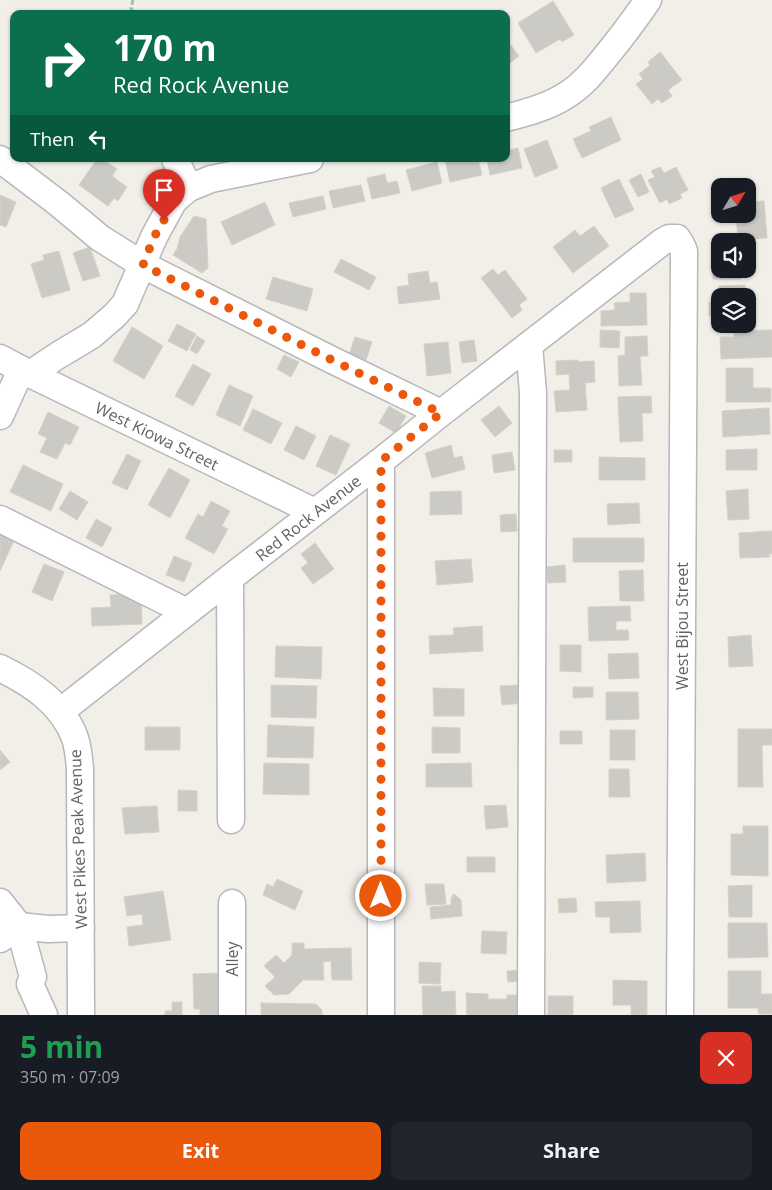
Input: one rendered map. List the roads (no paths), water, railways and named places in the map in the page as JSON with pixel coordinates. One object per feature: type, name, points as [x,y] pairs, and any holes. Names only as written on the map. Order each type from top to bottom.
[{"type":"street","points":[[510,117],[546,106],[577,88],[589,77],[623,35],[648,0]]},
{"type":"street","points":[[0,159],[100,238],[143,265],[441,413]]},
{"type":"street","points":[[176,162],[189,188]]},
{"type":"street","points":[[0,416],[17,367],[57,356],[92,335],[114,316],[124,304],[154,237],[179,196],[189,188],[211,180],[296,162]]},
{"type":"street","name":"Red Rock Avenue","points":[[60,712],[662,242],[669,238],[677,238]]},
{"type":"street","name":"West Bijou Street","points":[[677,238],[682,244],[684,251],[680,1015]]},
{"type":"street","points":[[529,345],[533,393],[531,1015]]},
{"type":"street","name":"West Kiowa Street","points":[[17,367],[315,512]]},
{"type":"street","points":[[381,461],[381,1015]]},
{"type":"street","points":[[0,519],[186,612]]},
{"type":"street","points":[[230,578],[232,820]]},
{"type":"street","name":"West Pikes Peak Avenue","points":[[0,668],[17,676],[49,699],[60,712],[75,738],[80,768],[81,1015]]},
{"type":"street","points":[[0,902],[9,933],[33,977],[30,984],[44,1015]]},
{"type":"street","name":"Alley","points":[[232,903],[232,1015]]},
{"type":"street","points":[[9,933],[81,928]]}]
